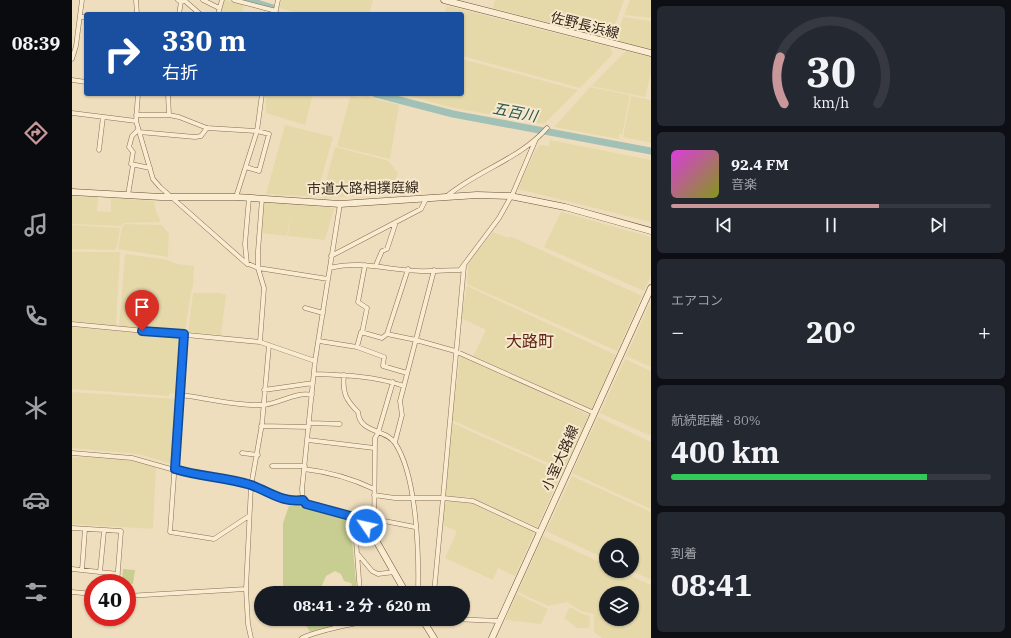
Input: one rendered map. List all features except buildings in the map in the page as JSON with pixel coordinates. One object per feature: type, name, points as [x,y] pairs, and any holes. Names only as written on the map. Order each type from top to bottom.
[{"type":"street","points":[[72,59],[82,0]]},
{"type":"street","points":[[136,0],[137,12]]},
{"type":"street","points":[[179,12],[179,1],[184,0],[198,12]]},
{"type":"street","points":[[203,0],[219,8]]},
{"type":"street","points":[[218,12],[222,0]]},
{"type":"street","points":[[234,0],[275,12],[278,0]]},
{"type":"street","name":"佐野長浜線","points":[[444,0],[651,53]]},
{"type":"street","points":[[72,80],[84,82]]},
{"type":"street","points":[[138,96],[136,121],[153,179],[236,256],[247,264],[258,268],[328,279]]},
{"type":"street","points":[[168,96],[168,115]]},
{"type":"street","points":[[236,197],[257,131],[262,96]]},
{"type":"street","points":[[72,113],[136,121]]},
{"type":"street","points":[[136,115],[168,115],[179,117],[207,128],[257,131],[269,134],[259,170],[246,167]]},
{"type":"street","points":[[99,150],[104,117]]},
{"type":"street","points":[[128,195],[133,165],[131,164],[133,152],[129,147],[132,136],[139,131],[195,137],[201,136],[207,128]]},
{"type":"street","points":[[447,196],[457,188],[518,153],[547,128]]},
{"type":"street","points":[[330,268],[376,265],[408,269],[460,270],[499,218],[536,139]]},
{"type":"street","points":[[133,165],[150,168]]},
{"type":"street","name":"市道大路相撲庭線","points":[[72,192],[128,195],[262,198],[340,204],[426,199],[447,196],[510,196],[564,207],[651,231]]},
{"type":"street","points":[[247,264],[245,244],[249,198]]},
{"type":"street","points":[[260,342],[264,288],[258,268],[259,218],[262,198]]},
{"type":"street","points":[[331,256],[421,209],[426,199]]},
{"type":"street","points":[[340,204],[315,361],[302,489],[303,500],[306,504],[356,518],[415,527]]},
{"type":"street","points":[[376,265],[382,251],[387,249],[396,222]]},
{"type":"street","points":[[357,347],[361,332],[362,333],[367,308],[358,302],[365,265]]},
{"type":"street","points":[[435,586],[464,266]]},
{"type":"street","points":[[362,333],[382,338],[387,334],[408,269]]},
{"type":"street","points":[[394,442],[402,415],[400,401],[434,270]]},
{"type":"street","name":"小室大路線","points":[[492,638],[651,288]]},
{"type":"street","points":[[305,308],[323,313]]},
{"type":"street","points":[[72,324],[260,342],[315,361]]},
{"type":"street","points":[[184,334],[181,395],[170,532],[214,539],[249,516]]},
{"type":"street","points":[[387,334],[416,340],[455,352],[594,413]]},
{"type":"street","points":[[319,341],[357,347],[384,357],[383,366],[407,373]]},
{"type":"street","points":[[251,638],[248,624],[246,589],[249,516],[251,486],[258,455],[269,345]]},
{"type":"street","points":[[314,374],[344,375],[393,382],[404,386]]},
{"type":"street","points":[[344,375],[347,402],[358,412],[359,420],[368,429],[394,442],[409,475],[415,527],[418,586]]},
{"type":"street","points":[[374,537],[375,438],[378,433],[393,382]]},
{"type":"street","points":[[264,390],[313,383]]},
{"type":"street","points":[[181,395],[262,406],[296,395],[312,395]]},
{"type":"street","points":[[261,426],[340,424]]},
{"type":"street","points":[[308,440],[374,448]]},
{"type":"street","points":[[72,453],[132,458],[192,475],[222,479],[251,486],[285,500],[303,500]]},
{"type":"street","points":[[242,453],[258,455]]},
{"type":"street","points":[[272,466],[304,467],[324,471],[351,478],[374,489]]},
{"type":"street","points":[[374,495],[395,498],[442,498],[473,501],[540,532]]},
{"type":"street","points":[[356,518],[374,537],[402,586]]},
{"type":"street","points":[[356,518],[359,586]]},
{"type":"street","points":[[72,528],[121,531],[118,574],[72,569]]},
{"type":"street","points":[[82,570],[85,529]]},
{"type":"street","points":[[100,572],[104,531]]},
{"type":"street","points":[[357,553],[372,571],[378,574],[394,572]]},
{"type":"street","points":[[136,595],[246,589]]},
{"type":"street","points":[[72,592],[84,593]]},
{"type":"street","points":[[470,620],[499,621]]},
{"type":"street","points":[[302,638],[316,631],[340,626]]},
{"type":"street","points":[[426,626],[434,638]]},
{"type":"shaded area","points":[[224,0],[244,4],[242,12],[221,12]]},
{"type":"shaded area","points":[[281,0],[373,0],[370,12],[294,12],[279,8]]},
{"type":"shaded area","points":[[495,0],[624,0],[610,39],[493,8]]},
{"type":"shaded area","points":[[630,0],[651,0],[651,18],[624,15]]},
{"type":"shaded area","points":[[447,6],[610,47],[613,54],[580,88],[464,57],[464,12],[445,12]]},
{"type":"shaded area","points":[[623,17],[651,21],[651,50],[615,41]]},
{"type":"shaded area","points":[[626,51],[651,57],[651,73],[645,97],[591,86]]},
{"type":"shaded area","points":[[464,60],[578,90],[544,124],[449,107],[411,96],[464,96]]},
{"type":"shaded area","points":[[590,87],[630,95],[622,135],[619,134],[619,139],[554,127]]},
{"type":"shaded area","points":[[266,96],[312,96],[305,125],[266,113]]},
{"type":"shaded area","points":[[364,96],[399,105],[390,159],[337,146],[350,97],[363,98]]},
{"type":"shaded area","points":[[631,96],[651,100],[651,143],[623,137]]},
{"type":"shaded area","points":[[285,125],[333,137],[316,197],[266,194]]},
{"type":"shaded area","points":[[550,140],[651,160],[651,222],[518,189],[535,151],[540,145],[549,146]]},
{"type":"shaded area","points":[[335,147],[389,161],[398,173],[389,193],[324,198],[322,196]]},
{"type":"shaded area","points":[[72,196],[98,197],[96,225],[72,224]]},
{"type":"shaded area","points":[[111,198],[154,201],[156,211],[161,222],[123,223],[122,226],[96,225],[97,211],[111,212]]},
{"type":"shaded area","points":[[264,202],[334,208],[325,240],[288,236],[292,207],[287,236],[261,233]]},
{"type":"shaded area","points":[[561,212],[651,237],[651,276],[644,291],[544,247]]},
{"type":"shaded area","points":[[125,224],[162,225],[169,234],[168,257],[118,249],[122,227]]},
{"type":"shaded area","points":[[72,225],[120,228],[115,250],[72,249]]},
{"type":"shaded area","points":[[493,232],[508,238],[510,236],[642,296],[617,351],[467,284],[468,264]]},
{"type":"shaded area","points":[[72,252],[120,252],[116,326],[72,321]]},
{"type":"shaded area","points":[[125,254],[164,259],[178,264],[194,266],[193,285],[185,332],[119,327]]},
{"type":"shaded area","points":[[467,286],[616,355],[591,410],[473,356],[486,330],[461,318]]},
{"type":"shaded area","points":[[193,293],[219,293],[226,295],[221,335],[188,332]]},
{"type":"shaded area","points":[[651,301],[651,367],[626,356]]},
{"type":"shaded area","points":[[72,327],[181,337],[177,394],[169,393],[169,396],[72,389]]},
{"type":"shaded area","points":[[460,355],[589,415],[564,470],[452,420]]},
{"type":"shaded area","points":[[625,359],[651,371],[651,436],[600,413]]},
{"type":"shaded area","points":[[72,392],[177,399],[172,464],[138,454],[72,448]]},
{"type":"shaded area","points":[[598,417],[651,442],[651,509],[572,473]]},
{"type":"shaded area","points":[[452,423],[562,472],[537,527],[469,497],[445,496]]},
{"type":"shaded area","points":[[72,457],[116,458],[156,466],[153,529],[72,524]]},
{"type":"shaded area","points":[[572,476],[651,512],[651,580],[639,574],[639,538],[599,538],[599,556],[546,531]]},
{"type":"shaded area","points":[[444,502],[470,503],[534,531],[515,576],[498,568],[493,580],[445,558],[457,531],[442,525]]},
{"type":"shaded area","points":[[543,536],[599,562],[599,578],[636,578],[651,585],[651,638],[602,638],[594,632],[594,614],[581,611],[567,602],[548,606],[518,592]]},
{"type":"shaded area","points":[[517,594],[548,609],[541,624],[505,620]]},
{"type":"shaded area","points":[[570,607],[580,613],[590,616],[589,628],[577,628],[564,618]]},
{"type":"green space","points":[[299,505],[350,519],[356,586],[352,586],[351,583],[344,581],[341,574],[335,571],[326,576],[322,586],[283,586],[283,523],[289,506]]},
{"type":"green space","points":[[123,569],[135,570],[134,574],[123,574]]},
{"type":"green space","points":[[306,626],[333,626],[310,632]]},
{"type":"waterway","name":"五百川","points":[[247,0],[273,8],[272,12]]},
{"type":"waterway","name":"五百川","points":[[384,96],[453,114],[651,151]]},
{"type":"district","name":"大路町","points":[[530,341]]},
{"type":"route","points":[[142,331],[184,334],[175,469],[192,475],[222,479],[251,486],[293,502],[303,500],[306,504],[343,513],[358,519],[366,526]]}]
